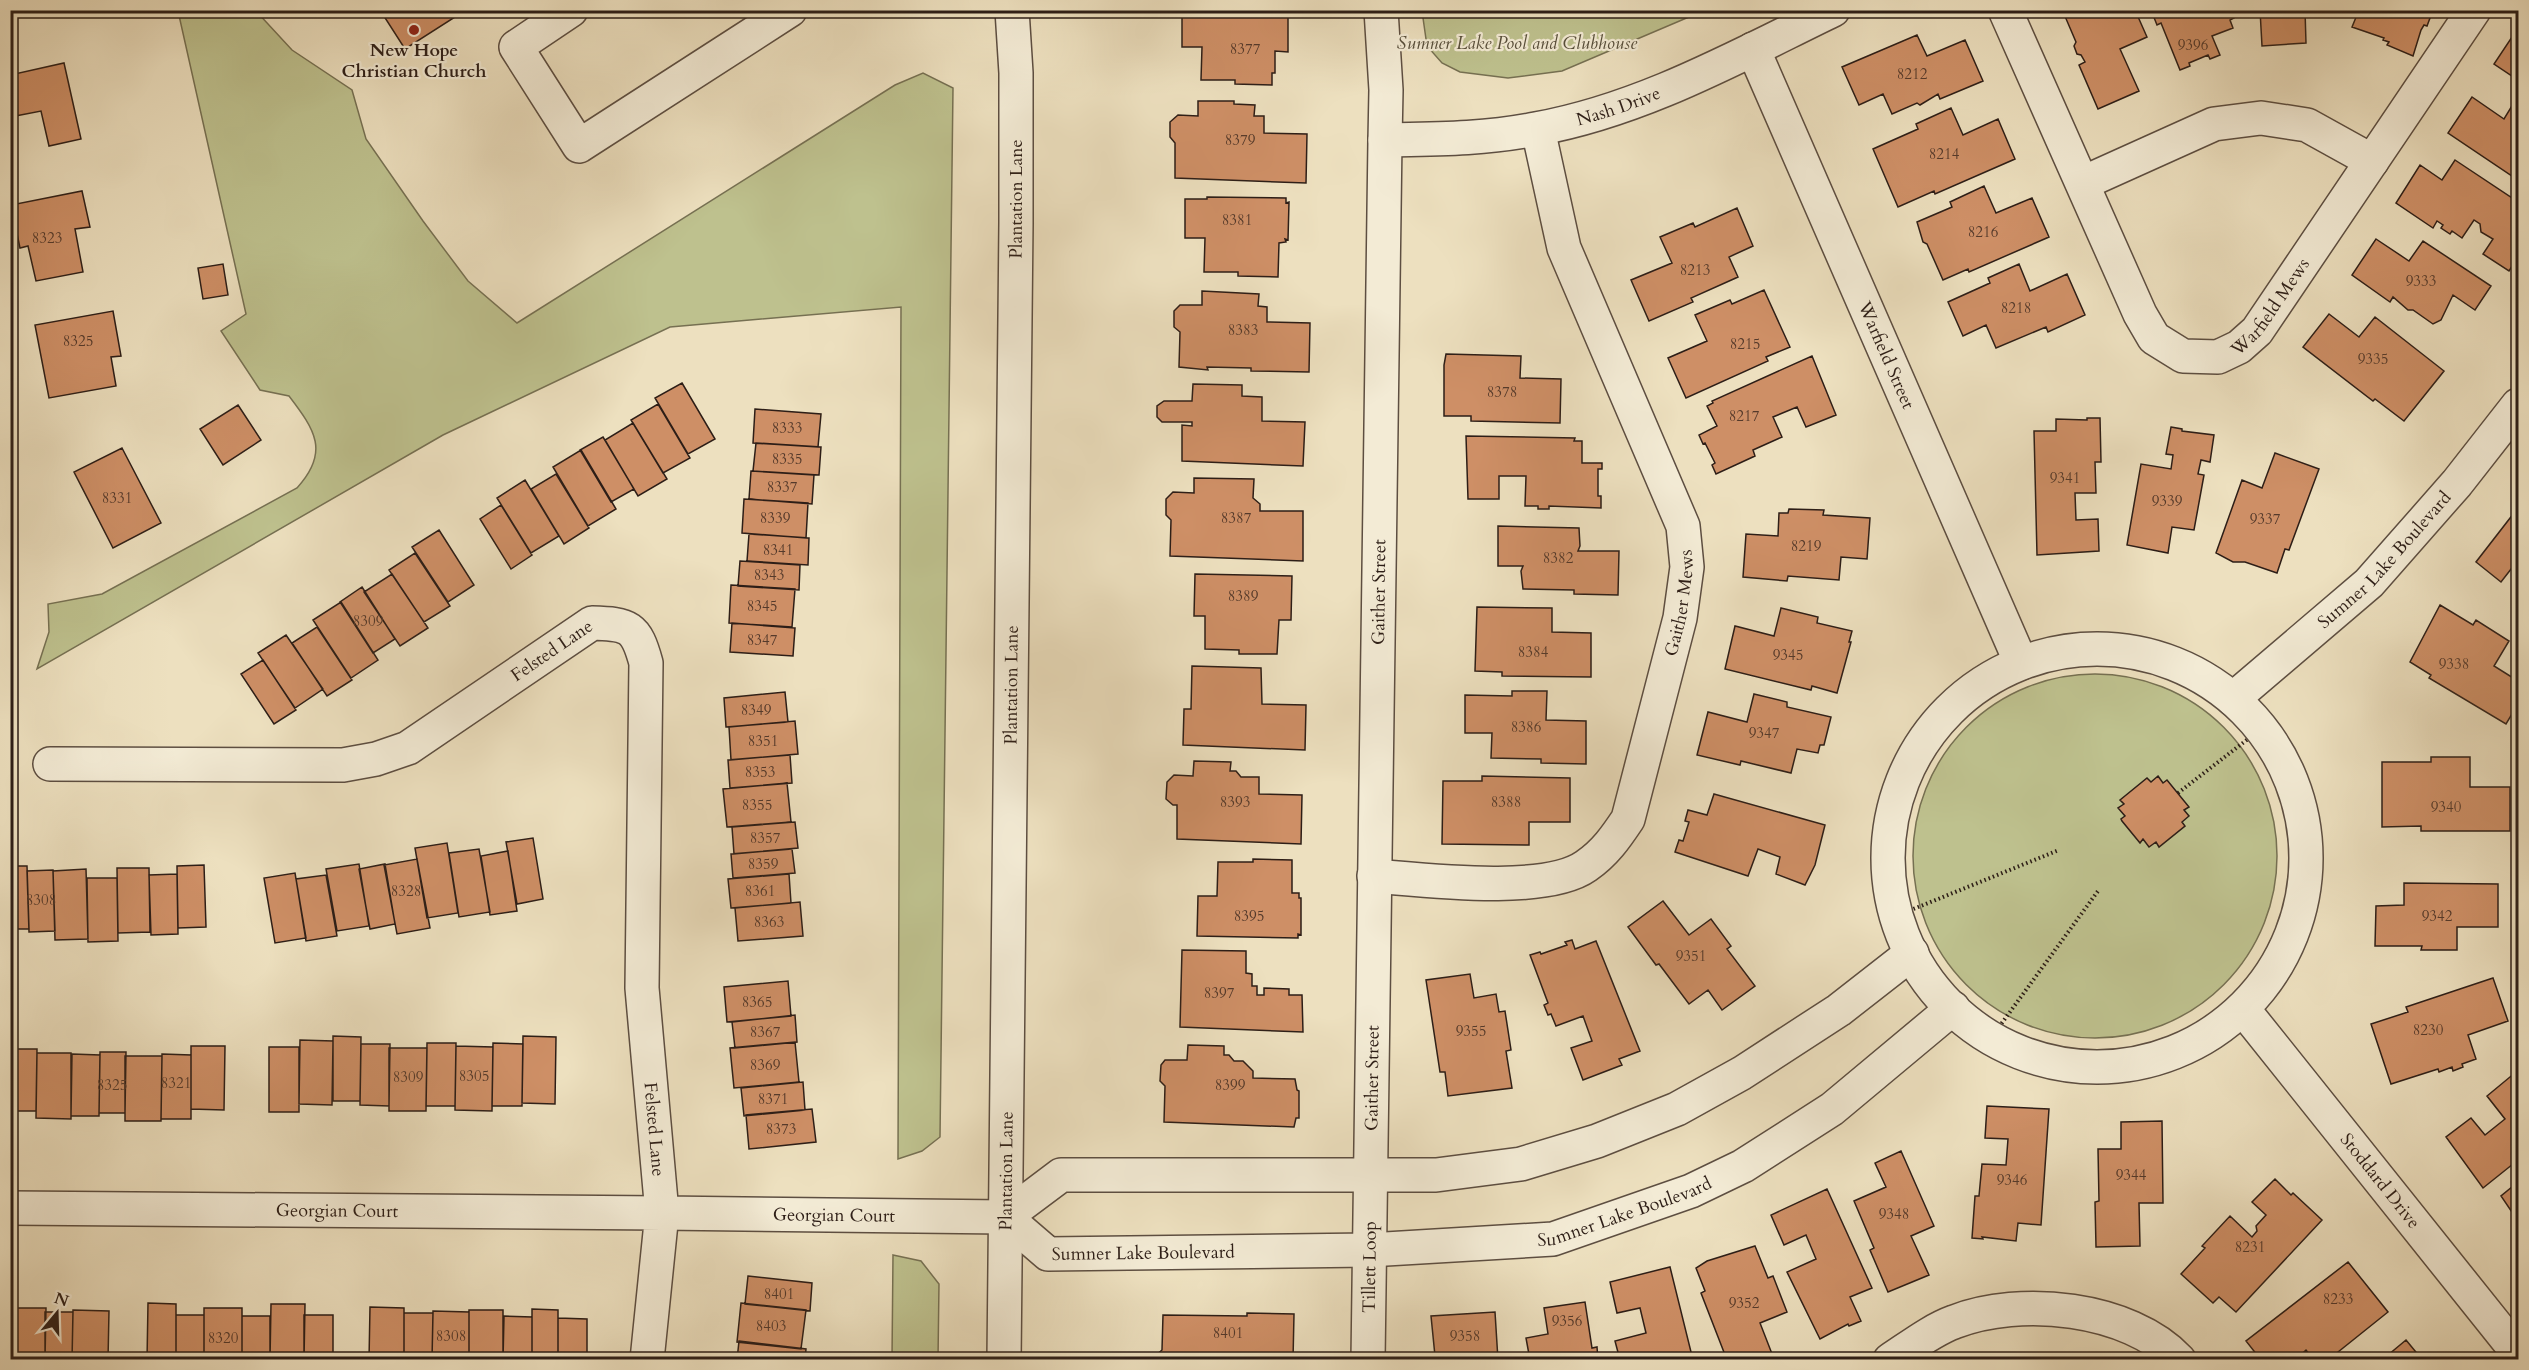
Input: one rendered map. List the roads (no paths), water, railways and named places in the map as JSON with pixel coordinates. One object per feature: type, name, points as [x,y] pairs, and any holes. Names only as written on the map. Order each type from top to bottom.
[{"type":"street","points":[[571,10],[516,47],[579,146],[790,10]]},
{"type":"street","name":"Plantation Lane","points":[[1004,1359],[1016,223],[1016,73],[1012,10]]},
{"type":"street","name":"Gaither Street","points":[[1370,1175],[1386,90],[1381,10]]},
{"type":"street","name":"Nash Drive","points":[[1385,140],[1466,138],[1538,129],[1657,93],[1833,10]]},
{"type":"street","name":"Warfield Mews","points":[[2005,10],[2140,314],[2154,338],[2183,356],[2218,357],[2239,347],[2257,331],[2474,10]]},
{"type":"street","name":"Warfield Street","points":[[1753,49],[2021,663]]},
{"type":"street","points":[[2083,183],[2214,124],[2261,118],[2307,125],[2372,161]]},
{"type":"street","name":"Gaither Mews","points":[[1374,876],[1515,883],[1562,876],[1585,868],[1610,847],[1628,819],[1680,618],[1687,567],[1683,526],[1564,248],[1538,129]]},
{"type":"street","name":"Sumner Lake Boulevard","points":[[2233,699],[2369,583],[2457,483],[2518,405]]},
{"type":"street","name":"Felsted Lane","points":[[50,764],[343,765],[376,759],[408,748],[592,623],[620,624],[639,639],[646,663],[642,988],[662,1213]]},
{"type":"street","points":[[2094,649],[2142,653],[2180,666],[2209,681],[2233,699],[2275,745],[2294,785],[2305,828],[2307,871],[2300,914],[2284,955],[2262,989],[2243,1009],[2217,1030],[2190,1046],[2152,1060],[2103,1067],[2054,1063],[2015,1050],[1990,1038],[1953,1008],[1930,982],[1912,953],[1895,917],[1888,870],[1890,825],[1898,792],[1921,745],[1947,711],[1980,684],[2021,663],[2057,652],[2094,649]]},
{"type":"street","points":[[1005,1217],[1061,1176],[1436,1175],[1521,1164],[1597,1141],[1677,1109],[1742,1073],[1821,1021],[1912,953]]},
{"type":"street","name":"Sumner Lake Boulevard","points":[[1005,1217],[1048,1254],[1369,1250],[1553,1239],[1691,1191],[1743,1166],[1832,1109],[1953,1008]]},
{"type":"street","name":"Stoddard Drive","points":[[2243,1009],[2518,1353]]},
{"type":"street","name":"Tillett Loop","points":[[1368,1359],[1370,1175]]},
{"type":"street","name":"Georgian Court","points":[[10,1208],[1005,1217]]},
{"type":"street","points":[[648,1359],[662,1213]]},
{"type":"street","points":[[1890,1359],[1953,1322],[2003,1309],[2061,1311],[2106,1317],[2137,1328],[2166,1345],[2179,1359]]},
{"type":"place","name":"New Hope Christian Church","points":[[414,30]]},
{"type":"park label","name":"Sumner Lake Pool and Clubhouse","points":[[1517,43]]}]
